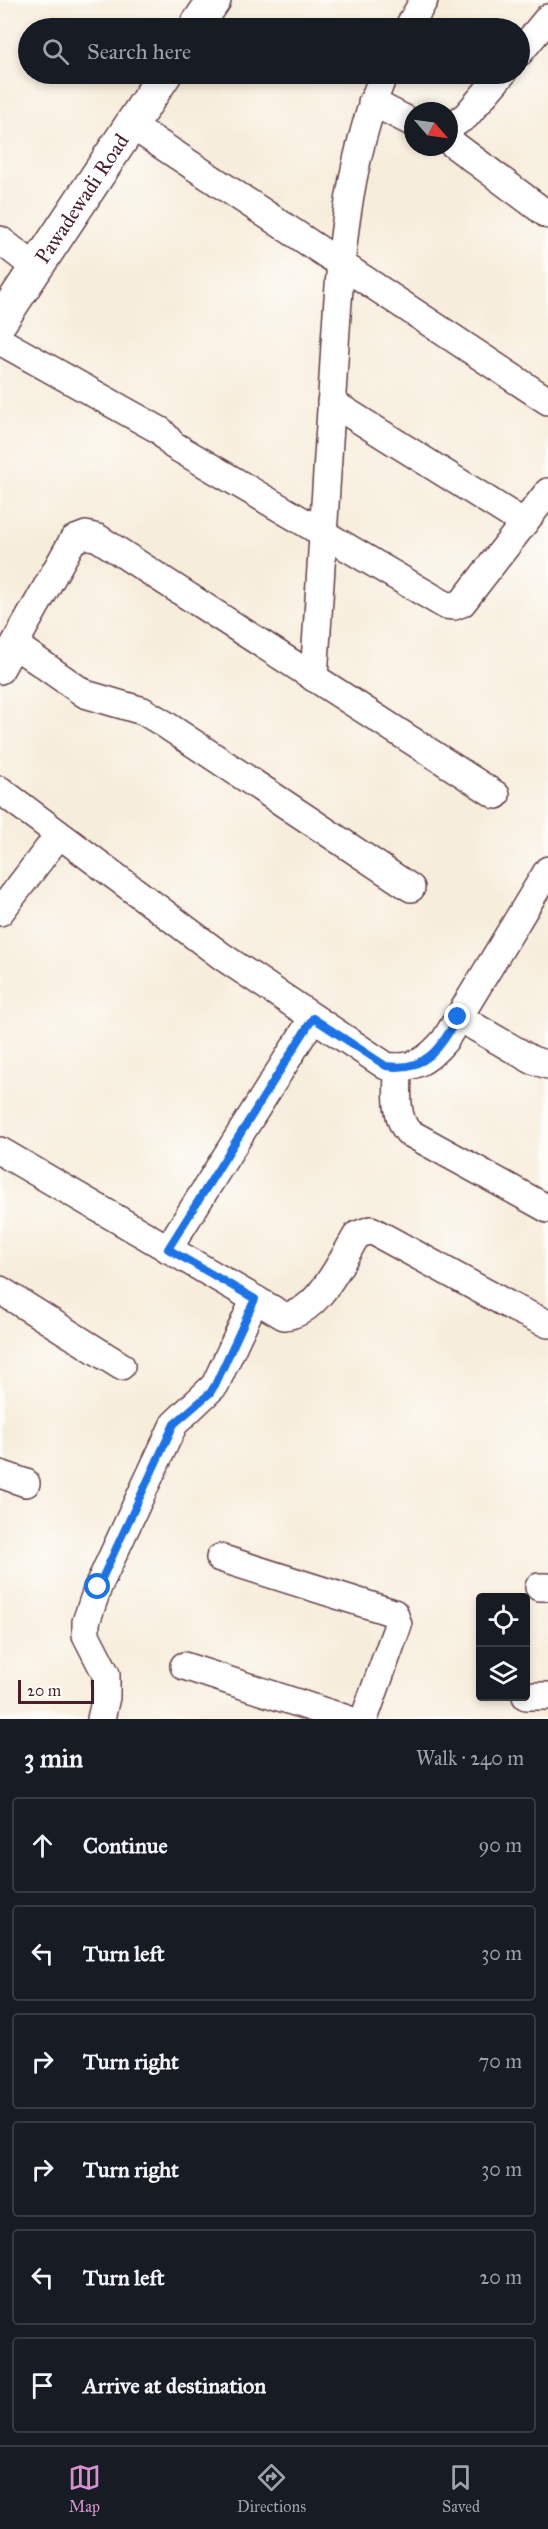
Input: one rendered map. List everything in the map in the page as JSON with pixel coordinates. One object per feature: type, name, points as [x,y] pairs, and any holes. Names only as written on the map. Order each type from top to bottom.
[{"type":"main road","points":[[202,18],[214,0]]},
{"type":"main road","name":"Pawadewadi Road","points":[[0,322],[158,84]]},
{"type":"street","points":[[414,18],[424,0]]},
{"type":"street","points":[[530,40],[547,22]]},
{"type":"street","points":[[314,678],[340,263],[356,164],[372,102],[380,84]]},
{"type":"street","points":[[458,122],[466,116],[493,84]]},
{"type":"street","points":[[372,102],[404,118]]},
{"type":"street","points":[[131,125],[548,401]]},
{"type":"street","points":[[458,148],[548,215]]},
{"type":"street","points":[[0,240],[36,268]]},
{"type":"street","points":[[0,341],[161,431],[173,445],[445,605],[454,606],[462,603],[548,492]]},
{"type":"street","points":[[331,402],[524,522]]},
{"type":"street","points":[[0,670],[73,540],[86,535],[98,538],[496,795]]},
{"type":"street","points":[[15,645],[85,694],[143,711],[164,723],[411,888]]},
{"type":"street","points":[[0,790],[58,836],[222,957],[386,1066],[399,1068],[415,1065],[432,1056],[445,1040],[548,870]]},
{"type":"street","points":[[0,912],[58,836]]},
{"type":"street","points":[[458,1017],[532,1060],[548,1065]]},
{"type":"street","points":[[168,1249],[313,1018]]},
{"type":"street","points":[[399,1068],[399,1110],[403,1125],[408,1132],[548,1209]]},
{"type":"street","points":[[0,1151],[284,1316],[294,1316],[304,1311],[323,1289],[357,1235],[371,1230],[514,1308],[548,1323]]},
{"type":"street","points":[[0,1290],[121,1366]]},
{"type":"street","points":[[101,1719],[106,1697],[106,1674],[86,1635],[86,1622],[98,1587],[174,1424],[210,1393],[255,1299]]},
{"type":"street","points":[[0,1474],[26,1483]]},
{"type":"street","points":[[220,1558],[394,1613],[398,1625],[364,1719]]},
{"type":"street","points":[[184,1666],[347,1719]]},
{"type":"street","points":[[530,1696],[548,1696]]},
{"type":"route","points":[[98,1587],[174,1424],[210,1393],[255,1299],[168,1249],[313,1018],[386,1066],[399,1068],[415,1065],[432,1056],[445,1040],[458,1017]]}]
